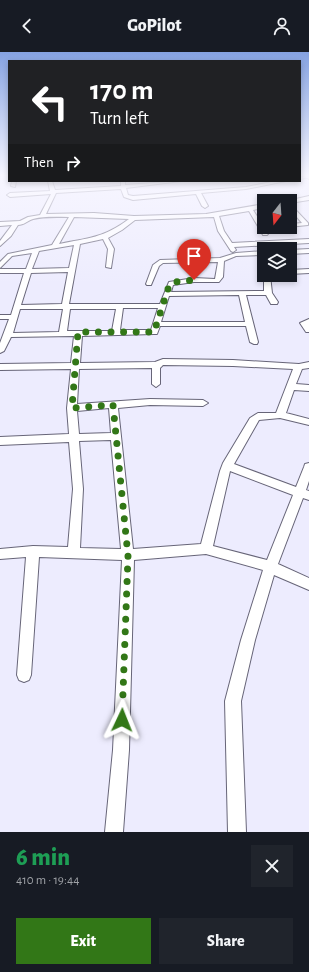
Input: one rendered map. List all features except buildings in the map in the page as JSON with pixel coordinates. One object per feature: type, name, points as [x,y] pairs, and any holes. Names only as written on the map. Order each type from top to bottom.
[{"type":"street","points":[[42,216],[44,212]]},
{"type":"street","points":[[0,224],[16,223],[42,216],[94,215],[134,218],[216,215],[231,212]]},
{"type":"street","points":[[297,214],[306,224],[297,225]]},
{"type":"street","points":[[216,215],[221,231],[236,255]]},
{"type":"street","points":[[54,247],[72,216]]},
{"type":"street","points":[[0,266],[10,255],[105,237],[120,229],[134,218]]},
{"type":"street","points":[[0,244],[9,235],[16,223]]},
{"type":"street","points":[[105,237],[111,249],[109,267]]},
{"type":"street","points":[[230,245],[309,241]]},
{"type":"street","points":[[63,333],[64,317],[67,307],[77,243]]},
{"type":"street","points":[[1,348],[8,335],[28,271],[37,249]]},
{"type":"street","points":[[297,252],[309,251]]},
{"type":"street","points":[[149,284],[156,265],[162,262],[221,260],[236,255],[257,254]]},
{"type":"street","points":[[8,335],[78,332],[154,332],[158,324],[169,286],[174,282],[217,281],[220,277],[221,260]]},
{"type":"street","points":[[0,271],[72,270]]},
{"type":"street","points":[[297,272],[308,272]]},
{"type":"street","points":[[267,282],[268,293],[274,302]]},
{"type":"street","points":[[242,293],[254,342]]},
{"type":"street","points":[[166,294],[268,293]]},
{"type":"street","points":[[116,333],[120,306]]},
{"type":"street","points":[[17,307],[163,306]]},
{"type":"street","points":[[0,317],[13,317]]},
{"type":"street","points":[[309,321],[304,323],[309,330]]},
{"type":"street","points":[[158,324],[250,324]]},
{"type":"street","points":[[74,553],[78,489],[73,438],[72,408],[78,332]]},
{"type":"street","points":[[0,367],[157,366],[163,362],[304,366]]},
{"type":"street","points":[[156,384],[157,366]]},
{"type":"street","points":[[206,550],[227,466],[255,417],[275,417],[280,414],[292,387],[296,370],[304,366]]},
{"type":"street","points":[[292,387],[309,388]]},
{"type":"street","points":[[72,408],[150,402],[203,403]]},
{"type":"street","points":[[113,405],[128,556],[121,750],[114,832]]},
{"type":"street","points":[[280,414],[309,422]]},
{"type":"street","points":[[0,441],[116,436]]},
{"type":"street","points":[[227,466],[304,495]]},
{"type":"street","points":[[237,832],[233,700],[248,640],[271,566],[304,495],[309,467]]},
{"type":"street","points":[[0,554],[34,551],[128,556],[206,550],[271,566],[309,584]]},
{"type":"street","points":[[24,675],[34,551]]},
{"type":"route","points":[[122,720],[128,556],[113,405],[72,408],[78,332],[154,332],[171,283],[194,280]]}]
